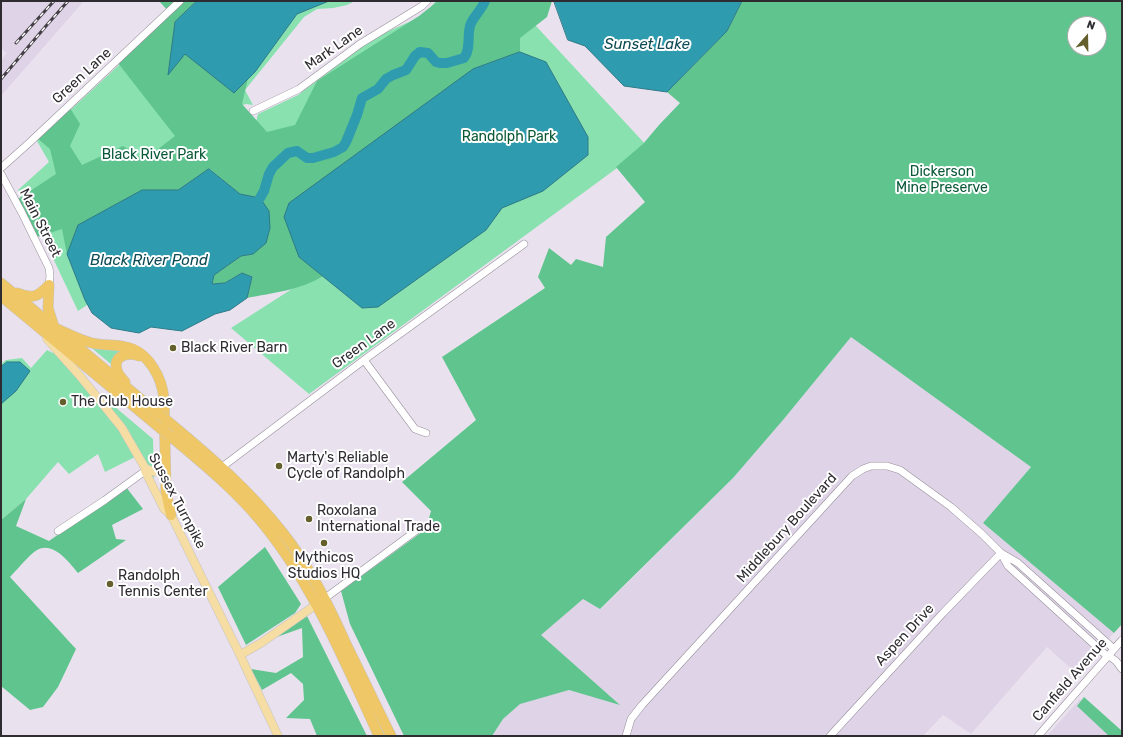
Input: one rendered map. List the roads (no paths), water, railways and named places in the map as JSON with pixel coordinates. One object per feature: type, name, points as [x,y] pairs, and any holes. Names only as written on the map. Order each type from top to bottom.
[{"type":"highway","points":[[1,283],[5,293],[30,320],[223,481],[259,518],[320,601],[390,736]]},
{"type":"highway","points":[[5,293],[32,297],[39,295],[49,285]]},
{"type":"highway","points":[[49,285],[48,308],[54,327],[92,343],[132,348],[145,358],[158,375],[164,392],[166,492],[167,504],[171,515]]},
{"type":"highway","points":[[5,293],[54,327],[170,423],[222,467],[260,505],[283,533],[305,565],[379,736]]},
{"type":"highway","points":[[137,396],[118,374],[116,368],[120,357],[128,354],[145,358]]},
{"type":"main road","name":"Sussex Turnpike","points":[[30,320],[115,418],[130,440],[164,509],[171,515],[278,736]]},
{"type":"main road","points":[[145,469],[154,472],[162,471],[165,468]]},
{"type":"main road","points":[[240,655],[261,643],[320,601]]},
{"type":"street","name":"Green Lane","points":[[1,168],[34,139],[180,1]]},
{"type":"street","name":"Mark Lane","points":[[253,111],[300,89],[360,44],[422,6],[427,1]]},
{"type":"street","name":"Main Street","points":[[1,174],[22,213],[48,268],[50,276],[49,285]]},
{"type":"street","name":"Green Lane","points":[[222,467],[364,360],[524,244]]},
{"type":"street","points":[[364,360],[415,429],[426,433]]},
{"type":"street","name":"Middlebury Boulevard","points":[[626,736],[631,719],[642,705],[852,476],[863,468],[871,466],[887,466],[904,473],[960,515],[1001,553],[1018,563],[1111,653]]},
{"type":"street","points":[[58,531],[105,500],[145,469]]},
{"type":"street","points":[[320,601],[421,527]]},
{"type":"street","name":"Aspen Drive","points":[[830,736],[942,613],[1001,553]]},
{"type":"street","name":"Canfield Avenue","points":[[1038,736],[1122,640]]},
{"type":"street","points":[[1111,653],[1122,661]]},
{"type":"street","points":[[1111,653],[1122,669]]},
{"type":"water","points":[[197,1],[329,1],[297,14],[255,72],[234,93],[185,54],[168,75],[175,22]]},
{"type":"water","name":"Sunset Lake","points":[[554,1],[742,1],[727,31],[667,92],[624,86],[585,46],[568,40]]},
{"type":"water","points":[[520,52],[546,62],[588,137],[588,155],[543,191],[502,208],[486,230],[378,307],[362,308],[299,257],[284,217],[289,203],[473,69]]},
{"type":"water","name":"Black River Pond","points":[[209,169],[240,194],[260,198],[269,211],[270,228],[266,243],[253,254],[241,256],[214,275],[212,284],[225,283],[242,273],[252,277],[247,298],[230,310],[215,314],[182,331],[151,327],[139,333],[111,328],[92,313],[85,300],[67,254],[78,225],[142,190],[178,190]]},
{"type":"water","points":[[7,362],[20,362],[30,371],[16,391],[1,404],[1,367]]},
{"type":"waterway","points":[[260,198],[273,167],[288,153],[297,151],[307,158],[313,158],[334,152],[343,147],[357,115],[362,98],[378,89],[386,79],[406,70],[415,56],[420,52],[428,53],[436,62],[440,63],[447,63],[464,58],[468,47],[471,23],[485,1]]},
{"type":"railway","points":[[16,43],[54,1]]},
{"type":"railway","points":[[1,79],[68,1]]},
{"type":"place","name":"Black River Barn","points":[[173,348]]},
{"type":"place","name":"The Club House","points":[[63,402]]},
{"type":"place","name":"Marty's Reliable Cycle of Randolph","points":[[279,466]]},
{"type":"place","name":"Roxolana International Trade","points":[[309,519]]},
{"type":"place","name":"Mythicos Studios HQ","points":[[324,543]]},
{"type":"place","name":"Randolph Tennis Center","points":[[110,584]]},
{"type":"park label","name":"Randolph Park","points":[[509,137]]},
{"type":"park label","name":"Black River Park","points":[[154,155]]},
{"type":"park label","name":"Dickerson Mine Preserve","points":[[942,180]]}]
